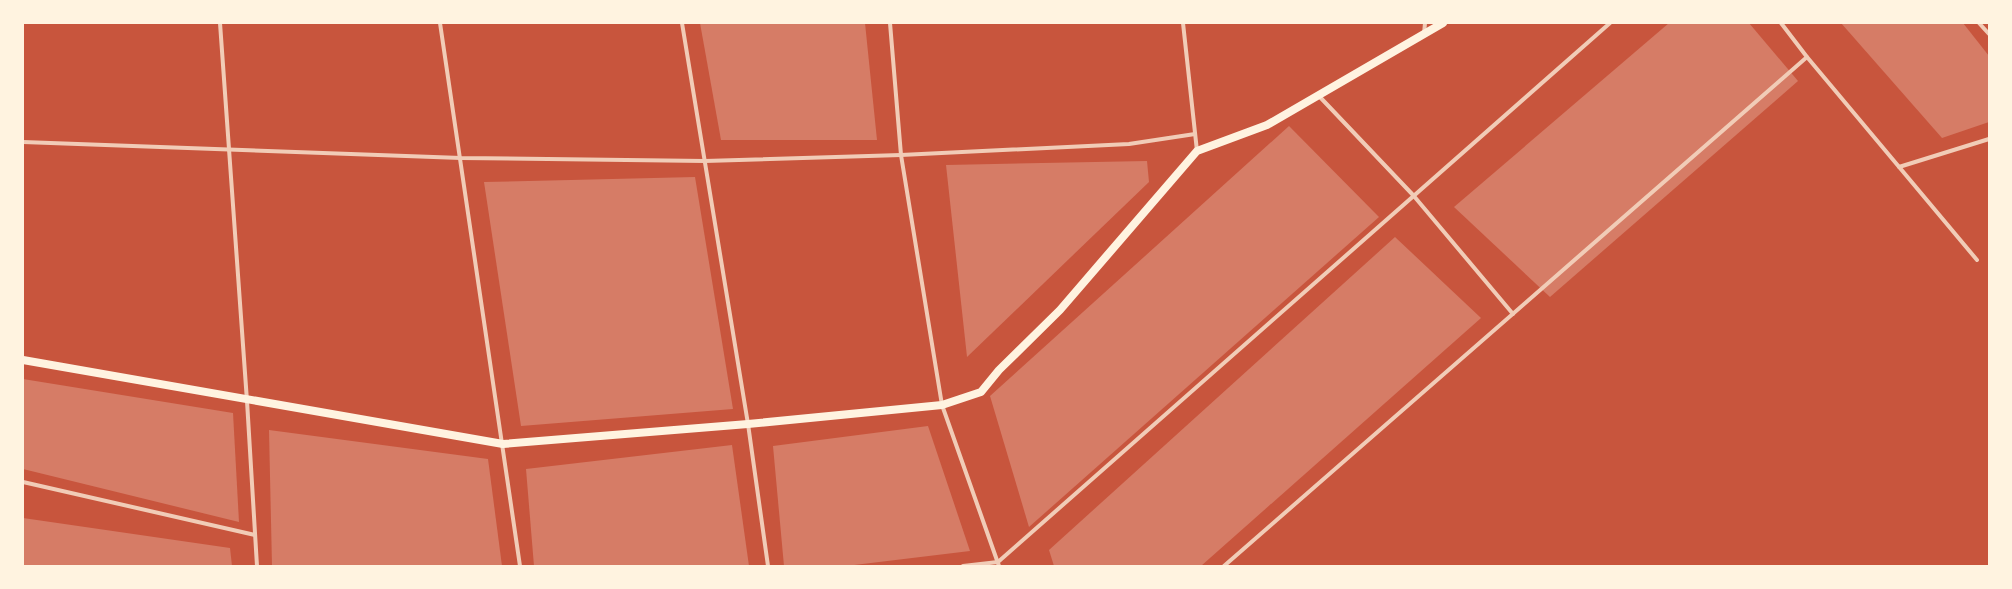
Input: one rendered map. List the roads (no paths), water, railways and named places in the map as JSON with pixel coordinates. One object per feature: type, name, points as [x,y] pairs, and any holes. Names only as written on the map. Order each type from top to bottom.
[{"type":"main road","points":[[23,360],[247,401],[502,444],[748,424],[942,405],[981,392],[999,370],[1060,310],[1196,152],[1267,125],[1443,23]]},
{"type":"street","points":[[220,23],[247,401],[257,566]]},
{"type":"street","points":[[440,23],[520,566]]},
{"type":"street","points":[[682,23],[748,424],[768,566]]},
{"type":"street","points":[[890,23],[901,155],[942,405],[999,564]]},
{"type":"street","points":[[1183,23],[1196,152]]},
{"type":"street","points":[[1424,34],[1425,23]]},
{"type":"street","points":[[963,566],[999,564],[1413,195],[1610,23]]},
{"type":"street","points":[[1781,23],[1806,57],[1977,260]]},
{"type":"street","points":[[1979,23],[1989,34]]},
{"type":"street","points":[[1224,566],[1806,57]]},
{"type":"street","points":[[1318,96],[1413,195],[1513,314]]},
{"type":"street","points":[[23,142],[461,158],[705,161],[901,155],[1129,144],[1195,134]]},
{"type":"street","points":[[1899,167],[1989,139]]},
{"type":"street","points":[[23,482],[255,535]]}]
